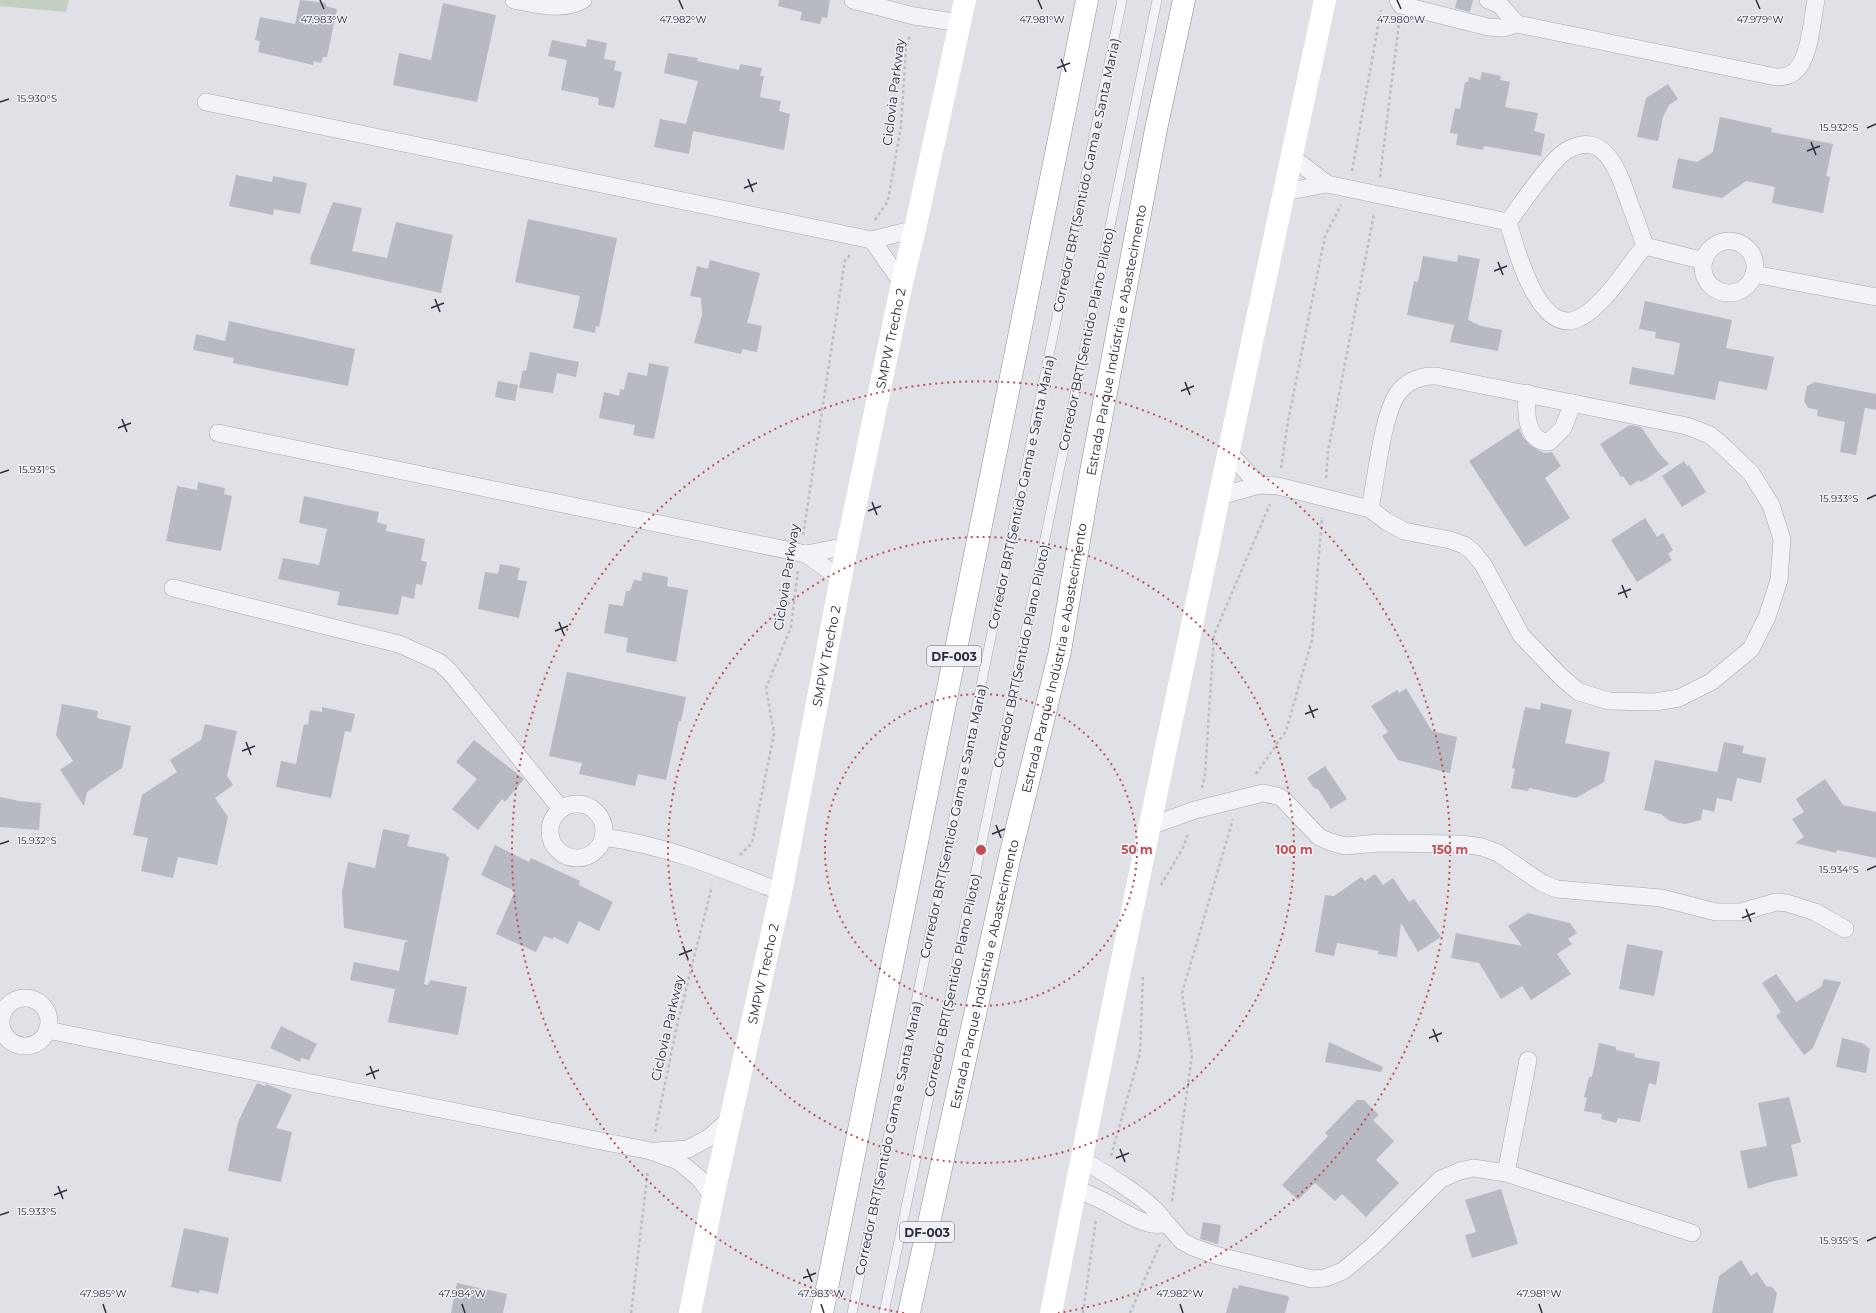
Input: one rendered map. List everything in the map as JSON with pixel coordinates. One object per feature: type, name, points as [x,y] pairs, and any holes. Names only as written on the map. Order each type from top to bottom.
[{"type":"main road","name":"SMPW Trecho 2","points":[[690,1313],[713,1196],[781,892],[847,546],[902,283],[916,229],[965,0]]},
{"type":"main road","name":"DF-003","points":[[822,1313],[1087,0]]},
{"type":"main road","name":"Estrada Parque Indústria e Abastecimento","points":[[909,1313],[1010,856],[1060,651],[1091,469],[1156,129],[1184,0]]},
{"type":"main road","points":[[1051,1313],[1150,826],[1325,0]]},
{"type":"street","points":[[514,0],[565,7],[583,0]]},
{"type":"street","points":[[853,0],[914,16],[960,23]]},
{"type":"street","points":[[1488,0],[1499,4],[1517,24]]},
{"type":"street","points":[[1399,3],[1488,27],[1504,28],[1517,24],[1769,76],[1783,77],[1794,73],[1802,64],[1808,43],[1816,0]]},
{"type":"street","points":[[206,102],[867,239],[916,229]]},
{"type":"street","points":[[1508,222],[1550,167],[1566,151],[1581,145],[1594,145],[1609,156],[1619,172],[1645,246]]},
{"type":"street","points":[[1292,157],[1327,184],[1349,190],[1378,194],[1508,222]]},
{"type":"street","points":[[1284,192],[1327,184]]},
{"type":"street","points":[[1508,222],[1516,250],[1537,297],[1547,312],[1568,321],[1584,315],[1599,303],[1616,285],[1645,246]]},
{"type":"street","points":[[867,239],[902,283]]},
{"type":"street","points":[[1731,242],[1740,244],[1748,249],[1752,256],[1755,265],[1754,274],[1751,282],[1736,292],[1728,293],[1719,291],[1711,286],[1706,279],[1704,261],[1708,253],[1714,247],[1722,243],[1731,242]]},
{"type":"street","points":[[1645,246],[1704,261]]},
{"type":"street","points":[[1754,274],[1876,297]]},
{"type":"street","points":[[1220,496],[1259,485],[1278,486],[1370,509],[1386,521],[1404,531],[1450,540],[1464,545],[1473,552],[1484,566],[1521,636],[1561,677],[1579,692],[1609,701],[1655,702],[1679,698],[1711,682],[1751,649],[1767,617],[1779,580],[1782,539],[1771,504],[1751,473],[1710,435],[1687,426],[1436,376],[1427,375],[1406,385],[1398,392],[1384,432],[1370,509]]},
{"type":"street","points":[[1527,393],[1526,412],[1529,428],[1533,434],[1543,442],[1549,442],[1563,428],[1573,403]]},
{"type":"street","points":[[218,433],[803,554],[841,579]]},
{"type":"street","points":[[1229,453],[1259,485]]},
{"type":"street","points":[[803,554],[847,546]]},
{"type":"street","points":[[173,588],[399,644],[439,662],[450,672],[561,809]]},
{"type":"street","points":[[1150,826],[1195,810],[1263,793],[1277,796],[1283,800],[1319,837],[1345,846],[1379,843],[1438,843],[1482,847],[1498,853],[1542,883],[1558,889],[1661,898],[1716,912],[1741,912],[1776,902],[1788,903],[1815,912],[1845,929]]},
{"type":"street","points":[[570,804],[579,804],[592,809],[601,819],[604,828],[603,837],[596,849],[584,856],[574,858],[565,855],[558,850],[552,842],[550,824],[554,816],[561,809],[570,804]]},
{"type":"street","points":[[603,837],[652,846],[725,870],[781,892]]},
{"type":"street","points":[[47,1030],[651,1151],[678,1161],[698,1178],[713,1196]]},
{"type":"street","points":[[1506,1173],[1528,1060]]},
{"type":"street","points":[[651,1151],[688,1149],[710,1137],[730,1119]]},
{"type":"street","points":[[1081,1160],[1107,1173],[1158,1212],[1182,1241],[1193,1247],[1215,1255],[1312,1279],[1325,1278],[1343,1272],[1356,1262],[1441,1179],[1472,1168],[1506,1173],[1692,1233]]},
{"type":"street","points":[[1076,1189],[1100,1199],[1144,1222],[1156,1225],[1167,1224]]},
{"type":"lane","name":"Corredor BRT(Sentido Gama e Santa Maria)","points":[[852,1313],[1122,0]]},
{"type":"lane","name":"Corredor BRT(Sentido Plano Piloto)","points":[[884,1313],[1157,0]]},
{"type":"path","points":[[1130,1313],[1167,1224],[1192,1055],[1182,993],[1240,798],[1286,731],[1312,640],[1328,451],[1378,194],[1399,3]]},
{"type":"path","points":[[1158,890],[1184,846],[1205,775],[1214,635],[1278,486],[1288,421],[1325,236],[1349,190],[1382,8]]},
{"type":"path","name":"Ciclovia Parkway","points":[[631,1313],[643,1203],[651,1151],[678,1021],[712,885],[752,843],[774,734],[766,688],[791,627],[803,554],[845,260],[867,239],[888,201],[901,126],[906,48],[914,16]]},
{"type":"path","points":[[1107,1173],[1140,1054],[1143,967]]},
{"type":"path","points":[[1083,1313],[1100,1199]]},
{"type":"green space","points":[[0,0],[69,0],[66,12],[0,6]]},
{"type":"building","points":[[300,0],[326,3],[326,6],[337,9],[327,57],[323,57],[321,63],[314,61],[313,65],[258,52],[260,41],[255,40],[260,17],[295,24]]},
{"type":"building","points":[[779,0],[830,0],[827,18],[822,17],[820,24],[800,20],[802,12],[778,6]]},
{"type":"building","points":[[1457,0],[1473,0],[1470,12],[1455,8]]},
{"type":"building","points":[[443,3],[496,15],[477,102],[393,85],[399,53],[431,60]]},
{"type":"building","points":[[587,39],[607,43],[604,59],[616,61],[614,70],[622,72],[614,108],[598,105],[599,98],[561,90],[567,60],[548,56],[552,40],[586,47]]},
{"type":"building","points":[[668,53],[698,58],[697,61],[739,70],[740,64],[762,68],[760,76],[764,76],[760,97],[781,101],[779,111],[790,114],[784,150],[693,131],[689,154],[654,147],[660,119],[686,124],[698,81],[664,73]]},
{"type":"building","points":[[1482,72],[1501,76],[1500,80],[1510,82],[1505,107],[1538,113],[1534,131],[1545,134],[1541,156],[1484,146],[1483,150],[1456,145],[1458,134],[1450,133],[1455,108],[1460,109],[1465,82],[1468,82],[1469,77],[1480,80]]},
{"type":"building","points":[[1668,84],[1678,99],[1669,105],[1663,117],[1658,141],[1637,137],[1646,98]]},
{"type":"building","points":[[1720,117],[1772,128],[1771,132],[1833,144],[1826,176],[1830,177],[1823,213],[1772,203],[1775,187],[1746,181],[1722,198],[1672,188],[1678,158],[1697,162],[1713,152]]},
{"type":"building","points":[[236,175],[272,182],[273,176],[307,183],[300,214],[274,209],[273,215],[229,206]]},
{"type":"building","points":[[333,202],[362,208],[352,251],[387,258],[396,222],[453,235],[441,293],[310,264],[310,259]]},
{"type":"building","points":[[528,219],[617,238],[599,327],[596,326],[595,333],[573,328],[580,296],[515,282]]},
{"type":"building","points":[[1458,255],[1480,259],[1468,320],[1481,326],[1502,330],[1498,351],[1450,342],[1454,325],[1407,315],[1414,281],[1418,282],[1423,256],[1457,262]]},
{"type":"building","points":[[710,260],[760,273],[747,323],[762,326],[757,352],[742,349],[741,354],[694,343],[702,315],[701,298],[690,296],[697,266],[708,269]]},
{"type":"building","points":[[1645,301],[1732,320],[1726,348],[1774,357],[1767,390],[1719,381],[1715,400],[1629,384],[1632,367],[1674,375],[1680,343],[1655,338],[1656,332],[1639,329]]},
{"type":"building","points":[[229,321],[355,349],[348,386],[233,363],[234,358],[193,350],[196,334],[225,341]]},
{"type":"building","points":[[530,352],[579,362],[576,377],[557,373],[553,393],[519,388],[523,370],[526,371]]},
{"type":"building","points":[[649,363],[669,367],[654,439],[633,435],[635,425],[599,418],[604,392],[619,396],[620,389],[624,390],[628,372],[647,376]]},
{"type":"building","points":[[498,381],[518,385],[515,401],[495,397]]},
{"type":"building","points":[[1815,382],[1876,394],[1876,410],[1865,408],[1856,455],[1840,452],[1845,422],[1817,416],[1818,410],[1808,408],[1804,401],[1807,386]]},
{"type":"building","points":[[1630,425],[1641,427],[1658,452],[1669,464],[1641,482],[1639,480],[1630,486],[1623,476],[1621,477],[1600,444]]},
{"type":"building","points":[[1519,428],[1523,437],[1530,445],[1544,453],[1552,452],[1561,466],[1545,478],[1570,518],[1525,547],[1469,461]]},
{"type":"building","points":[[1684,461],[1687,466],[1689,465],[1706,492],[1682,507],[1662,476]]},
{"type":"building","points":[[198,482],[225,488],[224,494],[232,496],[221,551],[166,541],[177,486],[197,490]]},
{"type":"building","points":[[304,496],[379,512],[377,522],[387,525],[386,531],[425,539],[421,561],[427,562],[422,585],[416,584],[414,599],[402,596],[398,615],[337,605],[340,592],[278,579],[283,558],[319,565],[327,529],[299,523]]},
{"type":"building","points":[[1645,518],[1657,537],[1663,533],[1673,550],[1668,554],[1672,560],[1637,582],[1611,540]]},
{"type":"building","points":[[500,564],[520,568],[517,580],[527,581],[519,618],[478,609],[485,572],[498,574]]},
{"type":"building","points":[[643,572],[668,577],[667,586],[688,590],[676,662],[626,652],[628,638],[604,633],[609,604],[623,606],[626,591],[630,591],[634,580],[641,581]]},
{"type":"building","points":[[567,672],[686,697],[666,780],[638,774],[635,786],[579,774],[582,763],[549,756]]},
{"type":"building","points":[[1406,688],[1432,731],[1457,737],[1450,773],[1398,760],[1382,736],[1388,732],[1371,706],[1397,690],[1399,693]]},
{"type":"building","points":[[1541,703],[1572,710],[1565,743],[1610,752],[1604,782],[1576,798],[1529,788],[1528,791],[1511,788],[1515,769],[1512,768],[1525,707],[1540,710]]},
{"type":"building","points":[[62,704],[98,711],[97,718],[131,726],[122,768],[87,792],[84,806],[60,770],[73,761],[56,735]]},
{"type":"building","points":[[322,707],[355,714],[351,732],[345,731],[331,798],[276,787],[281,761],[296,764],[304,724],[308,725],[310,710],[322,712]]},
{"type":"building","points":[[205,724],[237,731],[227,776],[233,785],[215,798],[228,817],[217,865],[178,857],[173,878],[141,871],[148,838],[133,835],[142,795],[177,772],[170,760],[201,740]]},
{"type":"building","points":[[474,740],[524,779],[505,802],[502,799],[478,830],[452,809],[477,779],[456,762]]},
{"type":"building","points":[[1724,742],[1744,746],[1742,753],[1766,758],[1761,783],[1737,778],[1732,801],[1717,798],[1714,812],[1703,809],[1701,820],[1685,824],[1670,821],[1661,814],[1644,810],[1655,760],[1717,772]]},
{"type":"building","points":[[1325,766],[1347,799],[1331,809],[1318,789],[1314,788],[1307,778]]},
{"type":"building","points":[[1825,779],[1843,805],[1876,812],[1876,858],[1837,850],[1836,853],[1795,843],[1804,837],[1792,819],[1804,812],[1796,799]]},
{"type":"building","points":[[0,797],[19,801],[41,803],[39,830],[0,827]]},
{"type":"building","points":[[383,829],[410,835],[407,846],[446,854],[446,856],[449,857],[424,984],[428,985],[430,980],[467,987],[458,1035],[388,1022],[395,989],[350,980],[354,962],[399,971],[405,942],[409,941],[344,928],[342,892],[348,862],[375,868]]},
{"type":"building","points":[[495,845],[529,862],[531,858],[580,881],[579,885],[613,902],[599,931],[579,921],[568,944],[554,937],[553,939],[544,936],[536,952],[496,934],[515,891],[481,875]]},
{"type":"building","points":[[1375,874],[1383,885],[1393,878],[1409,902],[1414,899],[1441,937],[1418,952],[1401,923],[1397,957],[1378,954],[1379,951],[1337,943],[1334,956],[1315,952],[1325,895],[1334,896],[1361,877],[1365,881]]},
{"type":"building","points":[[1528,913],[1570,923],[1577,933],[1568,939],[1572,944],[1557,954],[1571,974],[1531,1000],[1522,986],[1501,999],[1479,963],[1451,958],[1456,933],[1522,946],[1508,926]]},
{"type":"building","points":[[1627,944],[1663,951],[1654,996],[1619,989]]},
{"type":"building","points":[[1776,974],[1796,1002],[1821,987],[1824,979],[1841,982],[1813,1048],[1804,1055],[1776,1016],[1781,1012],[1762,983]]},
{"type":"building","points":[[281,1026],[317,1044],[309,1060],[301,1058],[300,1062],[270,1048]]},
{"type":"building","points":[[1842,1038],[1862,1043],[1870,1049],[1866,1073],[1836,1067]]},
{"type":"building","points":[[1329,1042],[1383,1067],[1381,1072],[1325,1062]]},
{"type":"building","points":[[1599,1043],[1616,1047],[1616,1050],[1635,1054],[1634,1057],[1660,1062],[1656,1085],[1649,1083],[1640,1122],[1618,1118],[1616,1123],[1601,1119],[1602,1114],[1584,1111],[1587,1098],[1584,1097],[1589,1077],[1592,1077]]},
{"type":"building","points":[[257,1083],[265,1086],[266,1084],[269,1085],[292,1095],[276,1128],[292,1132],[281,1182],[228,1171],[238,1122]]},
{"type":"building","points":[[1789,1097],[1801,1142],[1791,1145],[1798,1176],[1774,1181],[1748,1189],[1740,1151],[1767,1146],[1758,1103]]},
{"type":"building","points":[[1357,1100],[1364,1100],[1379,1115],[1373,1120],[1394,1141],[1376,1160],[1399,1183],[1366,1217],[1342,1194],[1335,1201],[1315,1183],[1298,1200],[1282,1185],[1328,1136],[1325,1133]]},
{"type":"building","points":[[1501,1189],[1518,1244],[1472,1258],[1465,1235],[1476,1232],[1465,1200]]},
{"type":"building","points":[[1203,1222],[1221,1225],[1218,1244],[1200,1239]]},
{"type":"building","points":[[184,1228],[229,1238],[218,1294],[200,1290],[199,1293],[171,1287]]},
{"type":"building","points":[[1741,1260],[1751,1276],[1757,1272],[1766,1286],[1772,1287],[1777,1293],[1773,1313],[1712,1313],[1719,1276]]},
{"type":"building","points":[[457,1283],[507,1294],[503,1313],[451,1313]]},
{"type":"building","points":[[1239,1285],[1288,1296],[1289,1298],[1285,1313],[1226,1313],[1233,1287],[1238,1289]]}]
